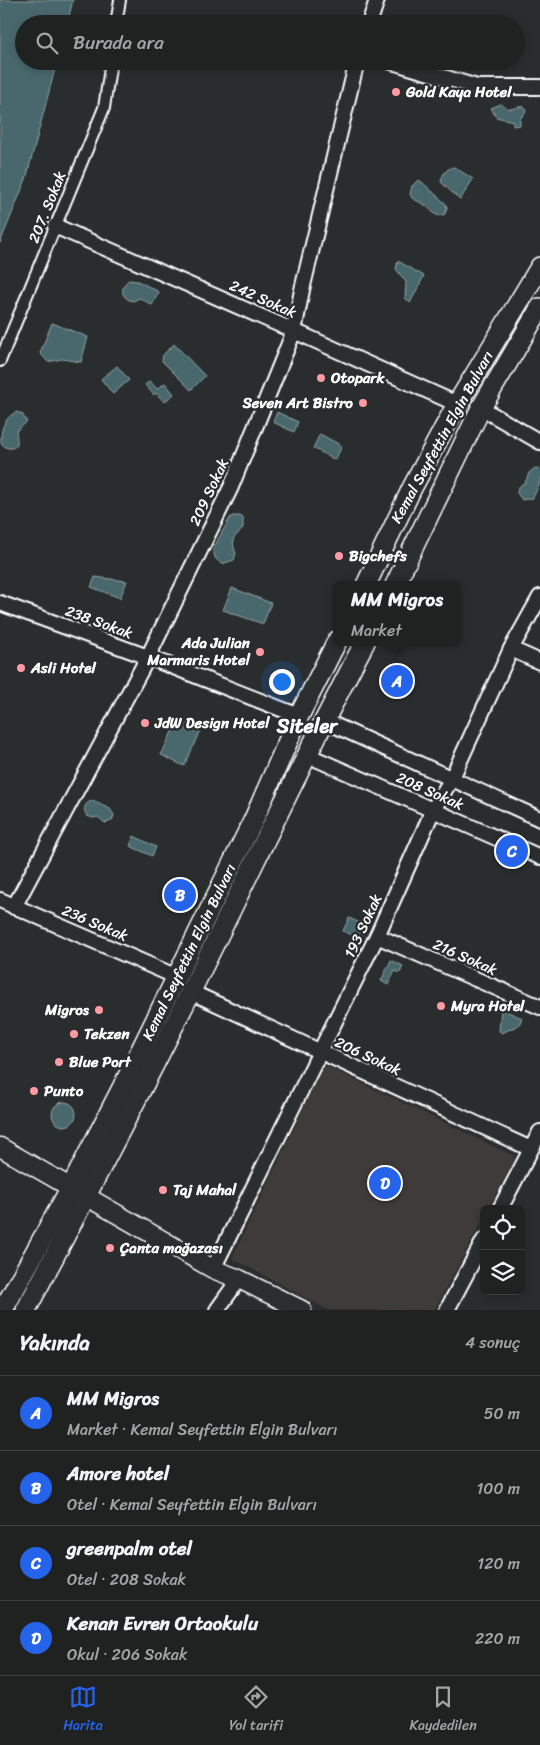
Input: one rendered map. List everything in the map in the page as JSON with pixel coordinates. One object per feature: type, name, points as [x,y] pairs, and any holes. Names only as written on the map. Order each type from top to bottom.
[{"type":"main road","name":"Kemal Seyfettin Elgin Bulvarı","points":[[368,581],[412,488],[457,404],[540,267]]},
{"type":"main road","name":"Kemal Seyfettin Elgin Bulvarı","points":[[396,581],[481,408],[540,308]]},
{"type":"main road","name":"Kemal Seyfettin Elgin Bulvarı","points":[[3,1303],[71,1187],[254,819],[299,716],[334,646]]},
{"type":"main road","name":"Kemal Seyfettin Elgin Bulvarı","points":[[26,1310],[87,1196],[191,992],[323,720],[363,646]]},
{"type":"street","points":[[118,15],[120,0]]},
{"type":"street","points":[[372,15],[377,0]]},
{"type":"street","name":"207. Sokak","points":[[0,361],[104,108],[110,70]]},
{"type":"street","name":"209 Sokak","points":[[14,906],[148,657],[231,487],[294,331],[302,290],[355,70]]},
{"type":"street","points":[[419,70],[477,87],[540,87]]},
{"type":"street","name":"242 Sokak","points":[[55,226],[457,404]]},
{"type":"street","points":[[481,408],[540,442]]},
{"type":"street","name":"193 Sokak","points":[[213,1269],[377,936],[433,810],[452,778],[512,648],[540,597]]},
{"type":"street","name":"238 Sokak","points":[[0,603],[148,657],[299,716]]},
{"type":"street","points":[[512,648],[540,662]]},
{"type":"street","name":"208 Sokak","points":[[323,720],[540,819]]},
{"type":"street","name":"208 Sokak","points":[[307,754],[540,858]]},
{"type":"street","name":"236 Sokak","points":[[0,900],[176,977]]},
{"type":"street","name":"216 Sokak","points":[[377,936],[540,1007]]},
{"type":"street","name":"206 Sokak","points":[[191,992],[531,1149]]},
{"type":"street","points":[[502,1205],[540,1132]]},
{"type":"street","points":[[0,1147],[213,1269],[239,1278],[302,1310]]},
{"type":"street","points":[[447,1310],[480,1248]]},
{"type":"street","points":[[218,1310],[239,1278]]},
{"type":"shaded area","points":[[324,1065],[516,1157],[490,1205],[480,1205],[480,1225],[434,1310],[328,1310],[232,1258]]},
{"type":"water","points":[[0,0],[73,0],[69,15],[15,15],[15,70],[55,70],[26,179],[0,243]]},
{"type":"water","points":[[501,104],[511,109],[524,107],[526,111],[520,119],[520,125],[513,126],[513,121],[496,117],[491,108]]},
{"type":"water","points":[[454,167],[473,179],[460,200],[441,182],[445,172]]},
{"type":"water","points":[[418,180],[446,204],[445,214],[439,216],[412,198],[410,194],[412,186]]},
{"type":"water","points":[[398,261],[424,276],[410,303],[405,298],[406,282],[396,269]]},
{"type":"water","points":[[129,280],[138,281],[159,292],[152,305],[140,298],[133,301],[126,298],[123,289]]},
{"type":"water","points":[[52,323],[88,337],[81,362],[62,359],[48,362],[40,353]]},
{"type":"water","points":[[174,344],[205,376],[191,390],[162,361],[163,355]]},
{"type":"water","points":[[117,366],[129,380],[113,394],[101,379]]},
{"type":"water","points":[[150,381],[157,389],[165,383],[174,394],[164,402],[145,385]]},
{"type":"water","points":[[16,412],[22,414],[27,422],[16,432],[17,445],[13,448],[5,447],[1,443],[1,434],[8,418]]},
{"type":"water","points":[[277,412],[298,422],[294,432],[273,422]]},
{"type":"water","points":[[320,434],[342,446],[335,460],[313,448]]},
{"type":"water","points":[[535,468],[540,470],[540,482],[533,498],[522,500],[517,493],[518,488],[525,483],[529,473]]},
{"type":"water","points":[[233,516],[243,518],[243,528],[233,539],[236,553],[234,560],[222,564],[215,558],[213,549],[230,518]]},
{"type":"water","points":[[95,577],[127,581],[120,598],[91,587]]},
{"type":"water","points":[[232,588],[271,603],[263,624],[223,610]]},
{"type":"water","points":[[178,719],[201,730],[184,766],[161,755]]},
{"type":"water","points":[[93,801],[110,809],[114,815],[112,821],[105,823],[98,817],[87,816],[85,806]]},
{"type":"water","points":[[134,836],[156,847],[152,856],[130,846]]},
{"type":"water","points":[[349,918],[367,926],[361,939],[343,931]]},
{"type":"water","points":[[391,960],[403,966],[400,973],[395,971],[388,985],[381,981]]},
{"type":"water","points":[[501,1009],[522,1018],[519,1025],[502,1033],[499,1031]]},
{"type":"water","points":[[64,1102],[72,1106],[76,1114],[72,1122],[64,1126],[56,1122],[52,1114],[56,1106]]},
{"type":"place","name":"Gold Kaya Hotel","points":[[396,92]]},
{"type":"place","name":"Otopark","points":[[321,378]]},
{"type":"place","name":"Seven Art Bistro","points":[[363,403]]},
{"type":"place","name":"Bigchefs","points":[[339,556]]},
{"type":"place","name":"Ada Julian Marmaris Hotel","points":[[260,652]]},
{"type":"place","name":"Asli Hotel","points":[[21,668]]},
{"type":"place","name":"MM Migros","points":[[397,681]]},
{"type":"place","name":"JdW Design Hotel","points":[[145,723]]},
{"type":"place","name":"greenpalm otel","points":[[512,851]]},
{"type":"place","name":"Amore hotel","points":[[180,895]]},
{"type":"place","name":"Myra Hotel","points":[[441,1006]]},
{"type":"place","name":"Migros","points":[[99,1010]]},
{"type":"place","name":"Tekzen","points":[[74,1034]]},
{"type":"place","name":"Blue Port","points":[[59,1062]]},
{"type":"place","name":"Punto","points":[[34,1091]]},
{"type":"place","name":"Kenan Evren Ortaokulu","points":[[385,1183]]},
{"type":"place","name":"Taj Mahal","points":[[163,1190]]},
{"type":"place","name":"Çanta mağazası","points":[[110,1248]]},
{"type":"district","name":"Siteler","points":[[307,726]]}]
